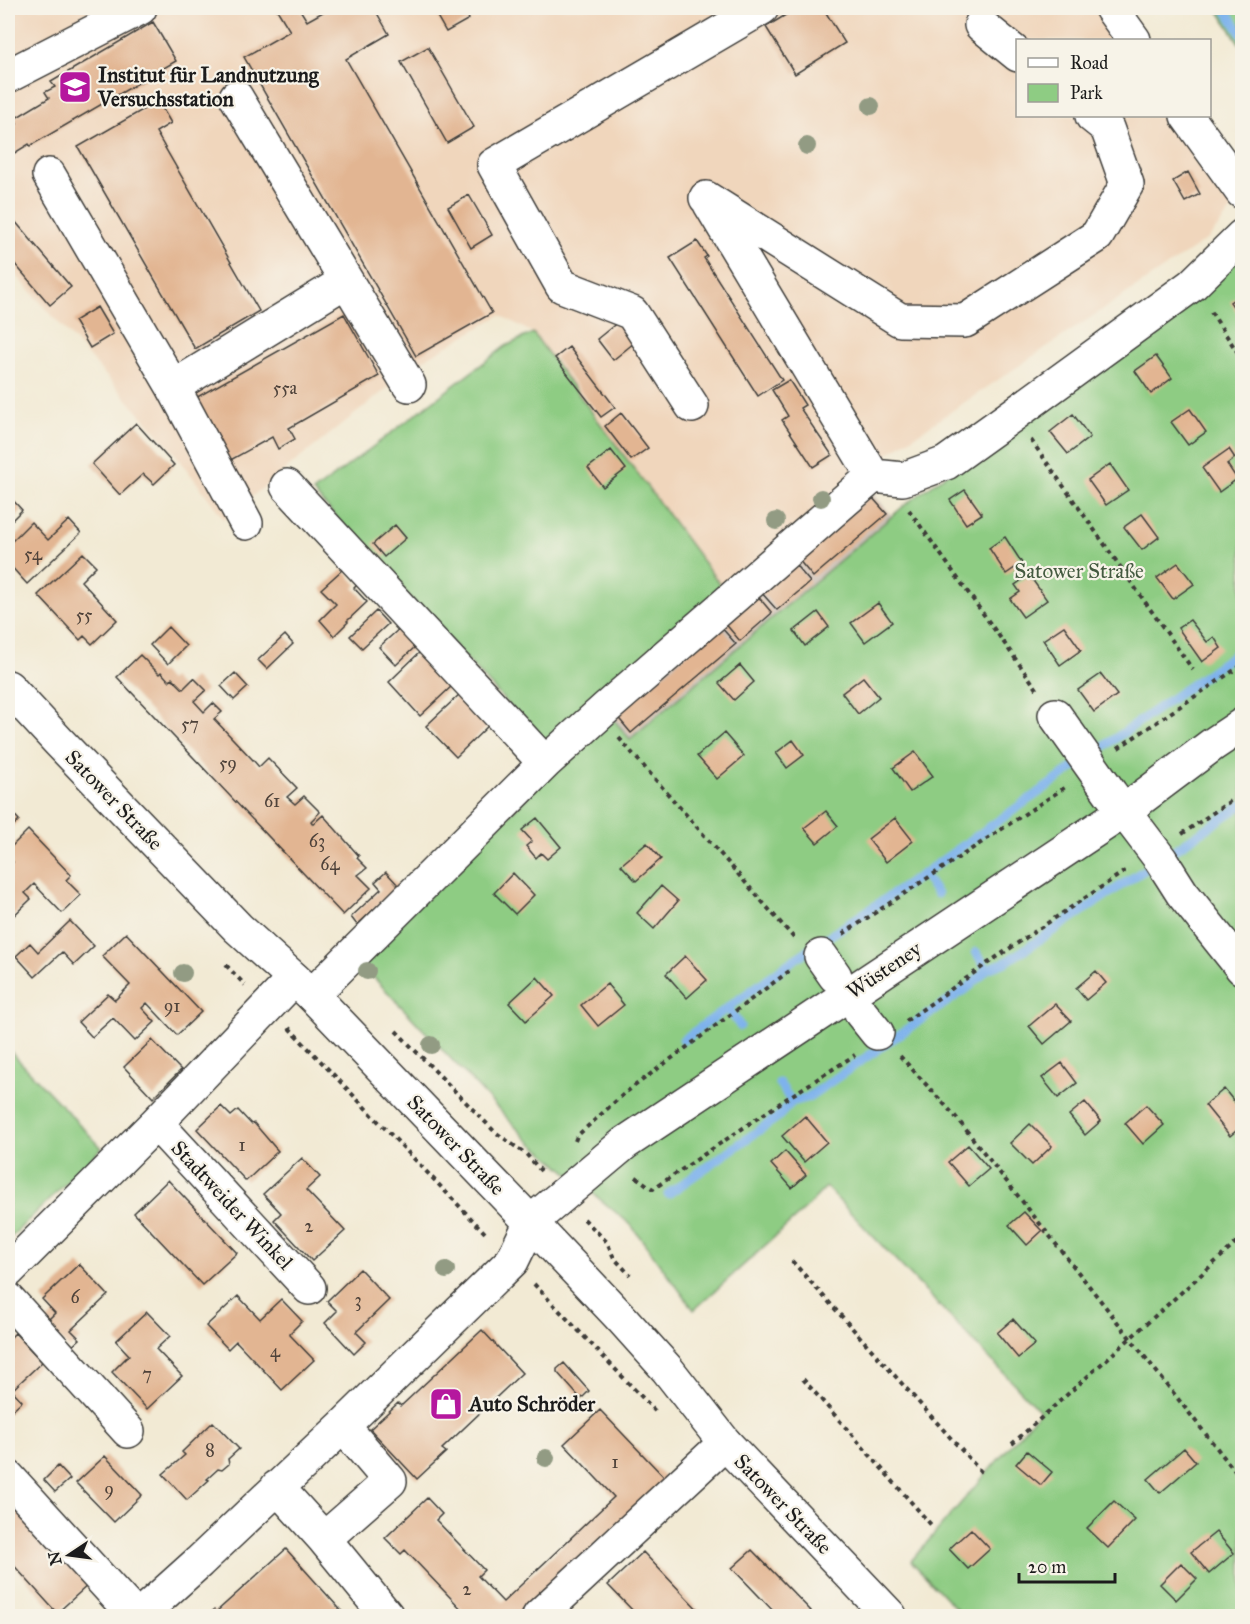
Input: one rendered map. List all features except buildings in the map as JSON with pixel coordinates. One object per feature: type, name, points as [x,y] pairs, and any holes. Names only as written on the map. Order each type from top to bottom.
[{"type":"street","points":[[8,76],[140,8]]},
{"type":"street","points":[[692,406],[632,313],[562,286],[494,165],[762,8]]},
{"type":"street","points":[[1111,8],[1133,39]]},
{"type":"street","points":[[981,25],[1016,54]]},
{"type":"street","points":[[236,97],[409,385]]},
{"type":"street","points":[[1093,117],[1107,128],[1127,184],[1097,236],[965,321],[900,320],[706,198],[873,476],[903,479],[945,463],[1192,285],[1242,236]]},
{"type":"street","points":[[1188,117],[1242,192]]},
{"type":"street","points":[[49,175],[173,387],[246,523]]},
{"type":"street","points":[[173,387],[346,281]]},
{"type":"street","name":"Stadtweider Winkel","points":[[8,1271],[156,1123],[267,1007],[303,987],[615,700],[873,476]]},
{"type":"street","points":[[287,486],[545,763]]},
{"type":"street","name":"Satower Straße","points":[[8,687],[223,912],[303,987],[531,1222],[667,1369],[725,1443],[890,1617]]},
{"type":"street","points":[[1055,715],[1182,893],[1242,968]]},
{"type":"street","name":"Wüsteney","points":[[531,1222],[634,1136],[1124,810],[1242,725]]},
{"type":"street","name":"Stadtweider Winkel","points":[[156,1123],[309,1288]]},
{"type":"street","points":[[8,1477],[137,1617],[199,1562],[512,1261],[531,1222]]},
{"type":"street","points":[[8,1299],[128,1431]]},
{"type":"street","points":[[324,1539],[390,1481],[342,1426]]},
{"type":"street","points":[[539,1617],[725,1443]]},
{"type":"street","points":[[277,1487],[324,1539],[387,1617]]},
{"type":"path","points":[[1192,285],[1242,359]]},
{"type":"path","points":[[1014,415],[1192,670]]},
{"type":"path","points":[[873,476],[905,505],[1055,715]]},
{"type":"path","points":[[619,737],[818,958]]},
{"type":"path","points":[[982,967],[1158,857],[1242,793]]},
{"type":"path","points":[[925,881],[930,877]]},
{"type":"path","points":[[226,964],[657,1413]]},
{"type":"path","points":[[574,1144],[577,1136],[625,1093],[735,1012]]},
{"type":"path","points":[[390,1026],[495,1132],[526,1154],[562,1196],[607,1242],[614,1258],[634,1281]]},
{"type":"path","points":[[878,1033],[955,1116],[1242,1480]]},
{"type":"path","points":[[614,1153],[630,1173],[654,1188],[792,1095]]},
{"type":"path","points":[[1012,1444],[1242,1238]]},
{"type":"path","points":[[792,1261],[983,1474]]},
{"type":"path","points":[[803,1379],[933,1527]]},
{"type":"shaded area","points":[[8,8],[1102,8],[1123,39],[1016,39],[1016,117],[1174,117],[1234,207],[1209,238],[855,476],[727,594],[533,333],[500,315],[420,362],[224,519],[174,452],[8,266]]},
{"type":"shaded area","points":[[871,491],[892,516],[630,739],[610,715]]},
{"type":"green space","points":[[1217,8],[1242,8],[1242,48]]},
{"type":"green space","points":[[1242,255],[1242,646],[1239,649],[1242,648],[1242,1616],[963,1616],[911,1561],[1040,1411],[826,1187],[801,1213],[694,1310],[631,1225],[527,1139],[359,962],[610,715],[630,739],[905,505]]},
{"type":"green space","points":[[533,333],[727,594],[555,741],[543,742],[313,492],[506,346]]},
{"type":"green space","points":[[8,1049],[102,1148],[8,1240]]},
{"type":"waterway","points":[[1225,8],[1242,35]]},
{"type":"waterway","points":[[683,1040],[792,961],[923,874],[1242,649]]},
{"type":"waterway","points":[[668,1194],[778,1117],[792,1102],[807,1098],[970,986],[987,969],[1006,962],[1242,805]]},
{"type":"waterway","points":[[923,874],[937,894]]},
{"type":"waterway","points":[[976,952],[987,969]]},
{"type":"waterway","points":[[728,1008],[740,1026]]},
{"type":"waterway","points":[[779,1083],[792,1102]]},
{"type":"place","name":"Institut für Landnutzung Versuchsstation","points":[[75,87]]},
{"type":"place","name":"Auto Schröder","points":[[446,1404]]}]
